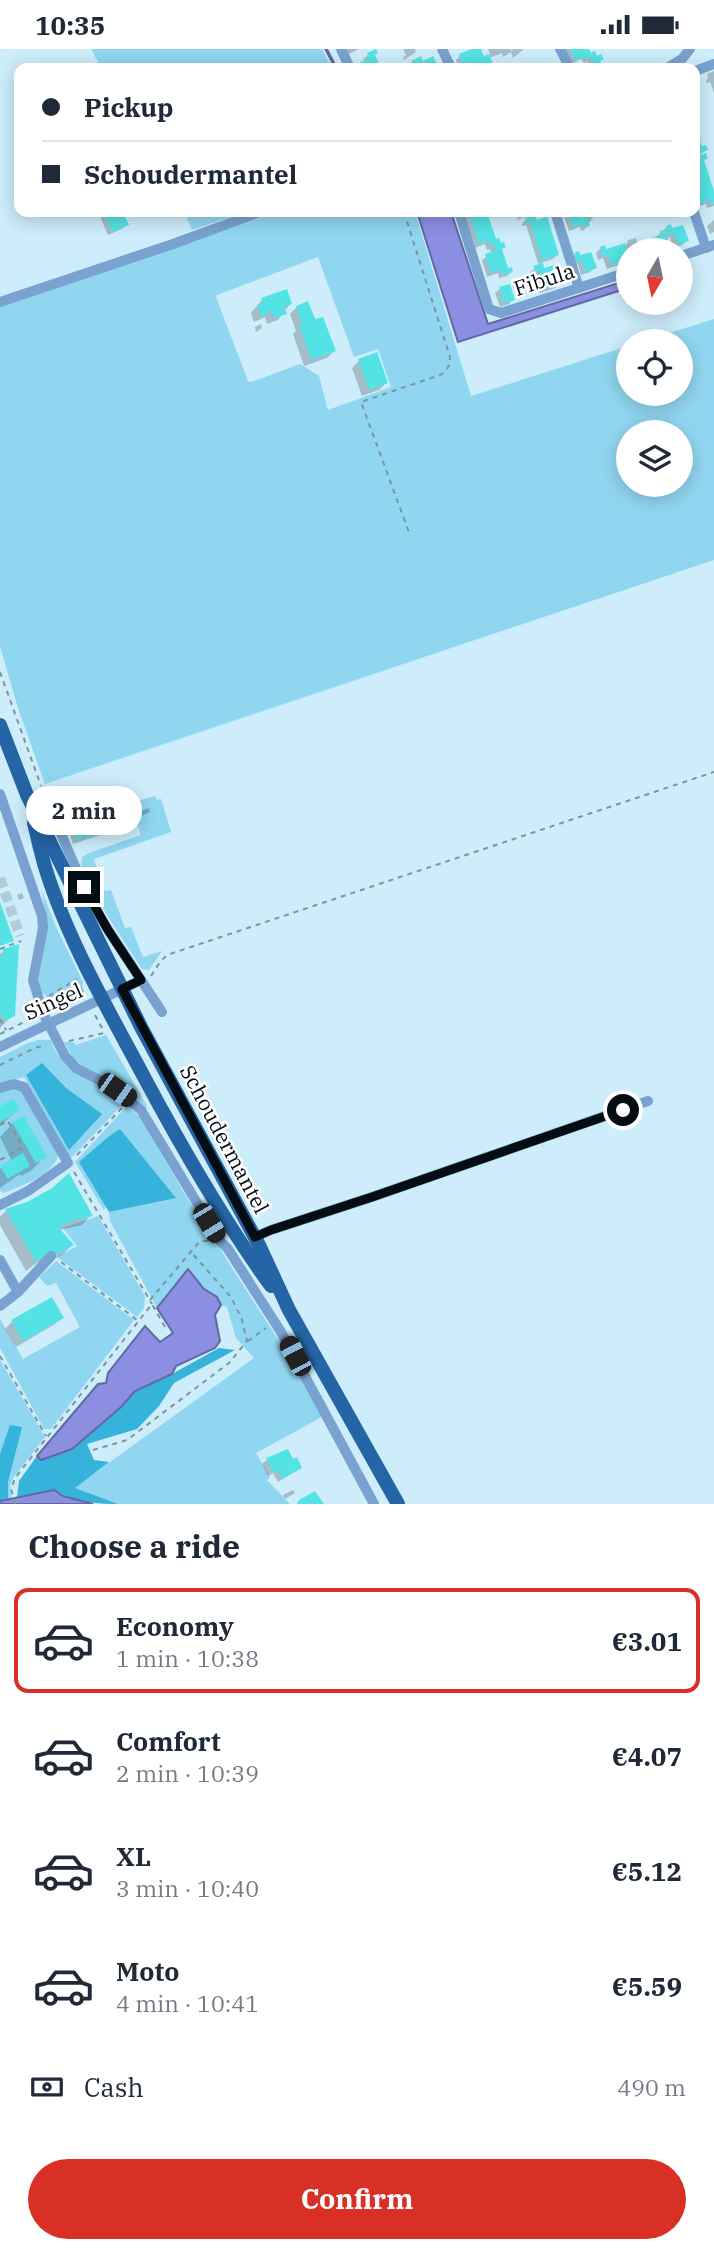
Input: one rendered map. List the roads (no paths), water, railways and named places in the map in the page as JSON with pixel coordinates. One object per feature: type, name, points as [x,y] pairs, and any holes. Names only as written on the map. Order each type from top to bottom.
[{"type":"main road","name":"Schoudermantel","points":[[0,725],[27,795],[122,989],[255,1237],[289,1310],[398,1504]]},
{"type":"main road","name":"Schoudermantel","points":[[27,795],[46,871],[58,904],[102,999],[171,1127],[215,1201],[250,1257],[289,1310]]},
{"type":"street","points":[[675,63],[690,49]]},
{"type":"street","points":[[0,302],[246,217]]},
{"type":"street","name":"Fibula","points":[[461,217],[489,309],[495,312],[501,313],[616,276]]},
{"type":"street","points":[[557,217],[579,288]]},
{"type":"street","points":[[693,251],[710,246],[696,217]]},
{"type":"street","points":[[0,794],[42,916],[43,929],[33,980],[46,1018],[65,1056],[76,1068],[130,1099],[148,1119],[220,1241],[228,1249],[274,1321],[374,1504]]},
{"type":"street","points":[[45,797],[84,887],[108,930],[162,1011]]},
{"type":"street","points":[[122,989],[143,983]]},
{"type":"street","name":"Singel","points":[[0,1047],[46,1018],[102,999],[122,989]]},
{"type":"street","points":[[0,1088],[14,1084],[24,1087],[68,1163],[44,1181],[3,1201]]},
{"type":"street","points":[[255,1237],[648,1101]]},
{"type":"street","points":[[0,1306],[51,1256]]},
{"type":"street","points":[[0,1260],[18,1291]]},
{"type":"street","points":[[274,1321],[289,1310]]},
{"type":"waterway","points":[[326,49],[333,63]]},
{"type":"tunnel","points":[[0,878],[20,936]]}]
